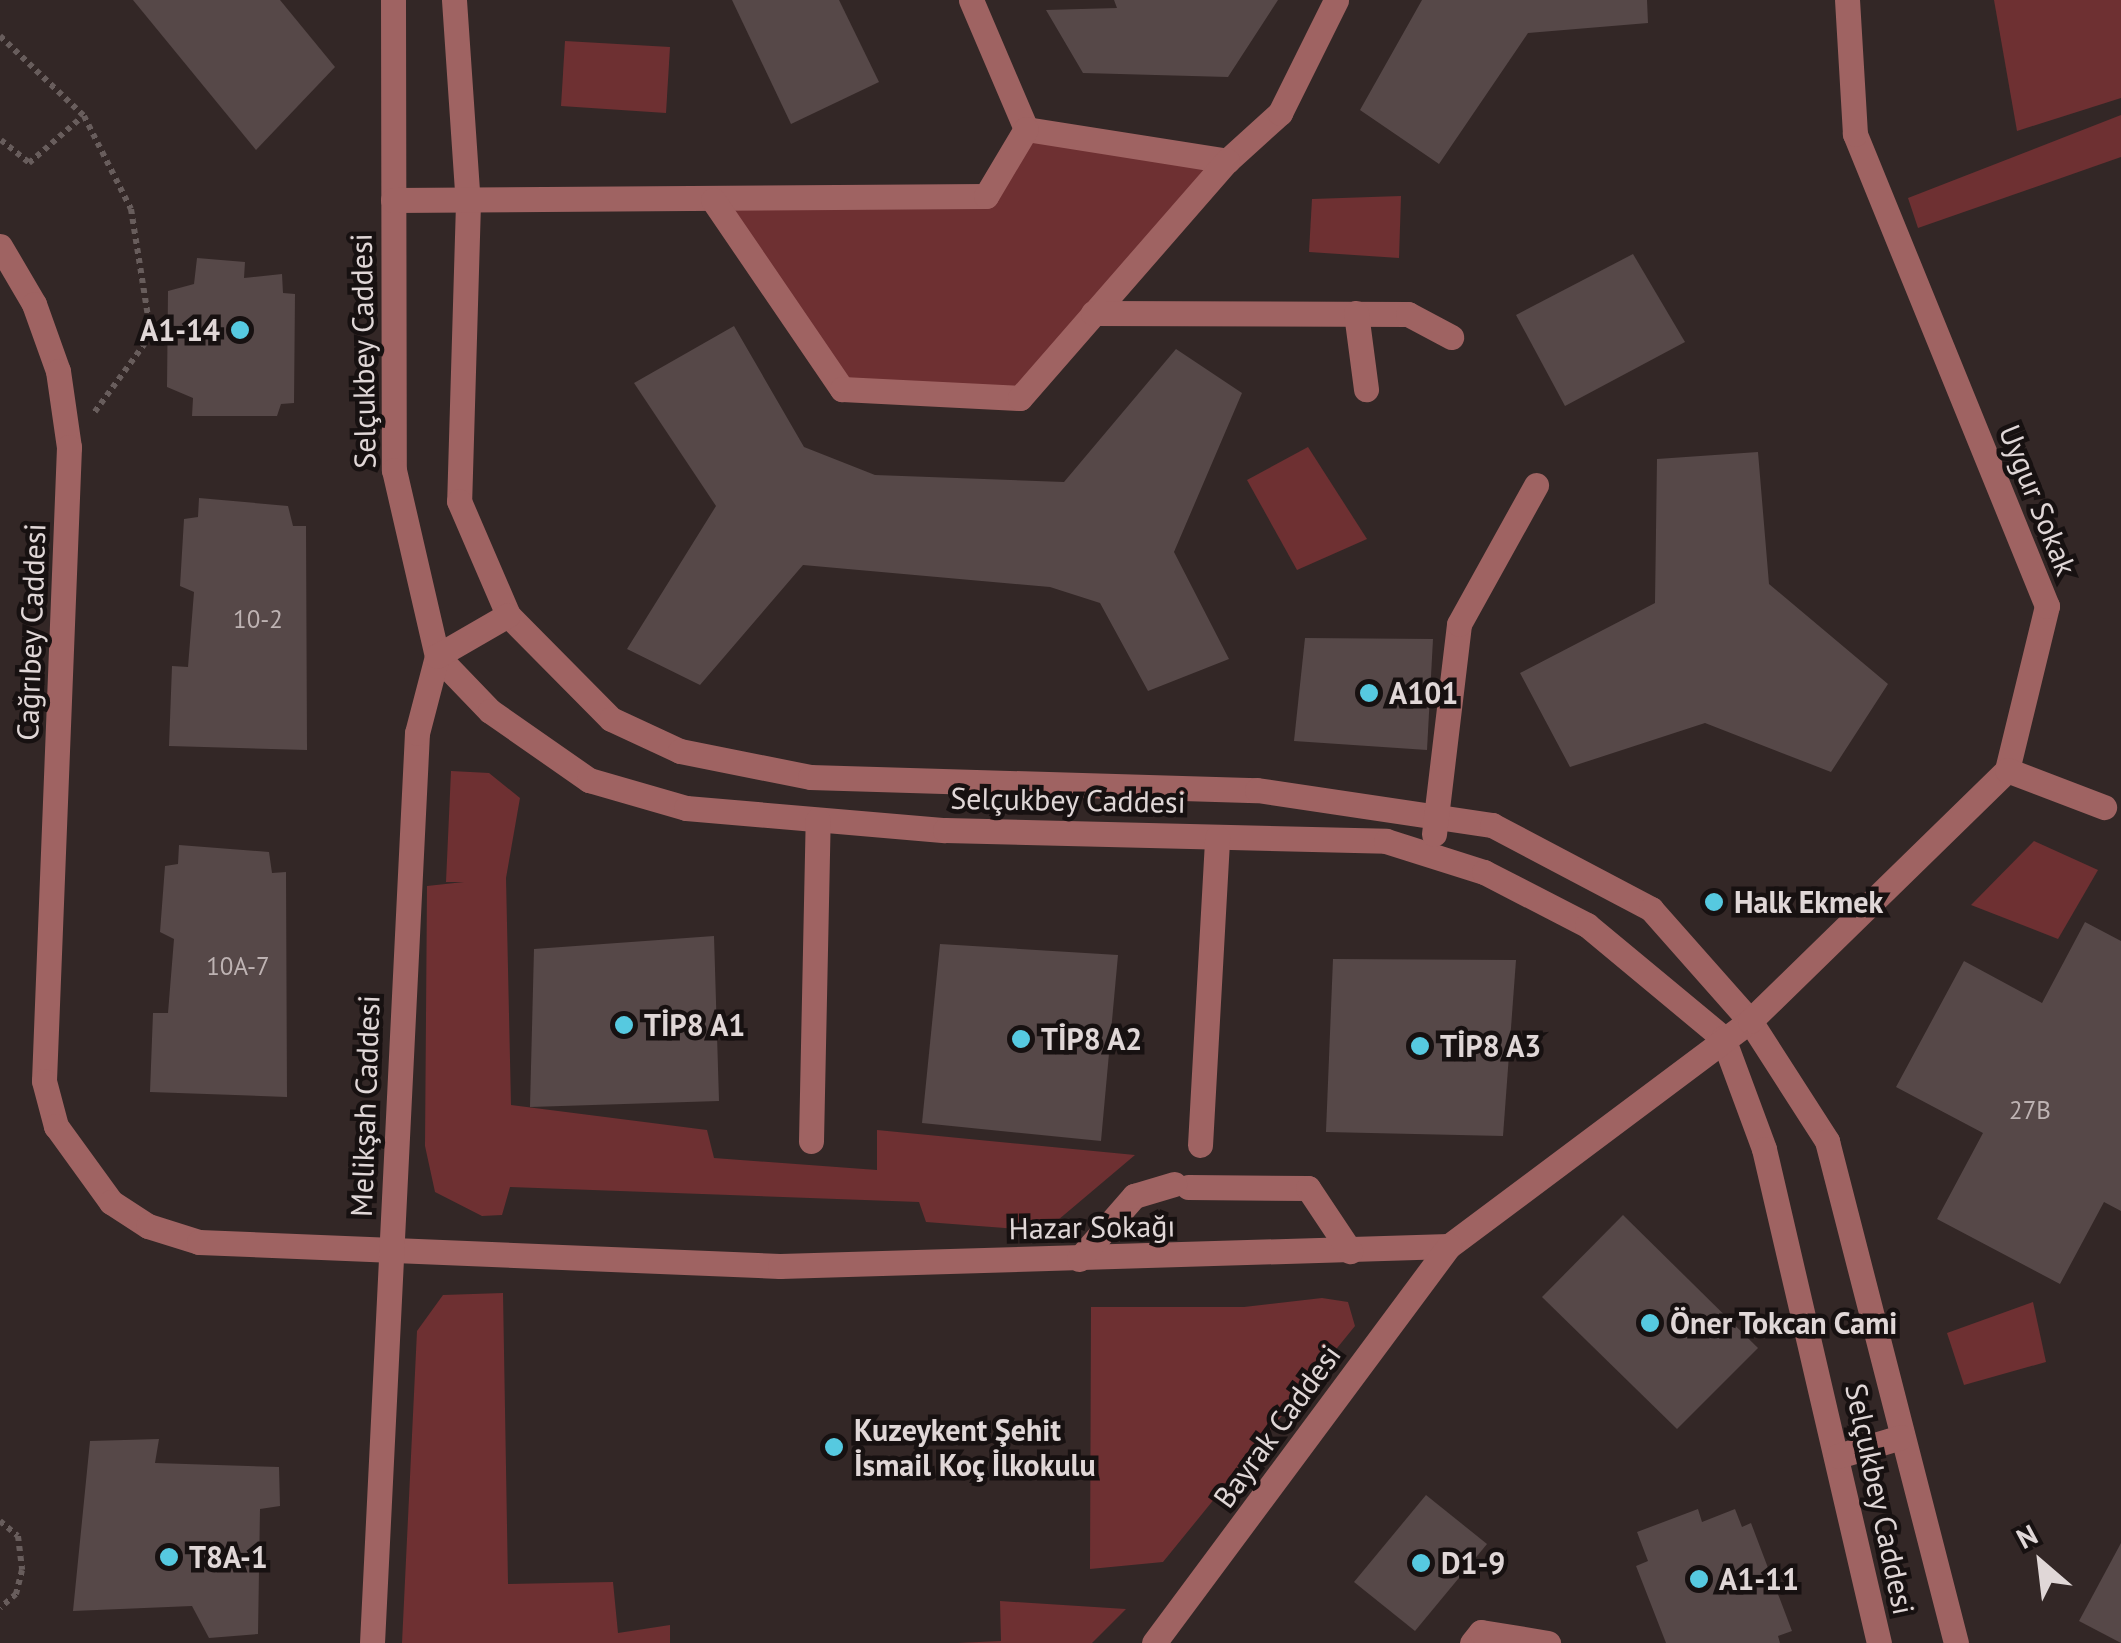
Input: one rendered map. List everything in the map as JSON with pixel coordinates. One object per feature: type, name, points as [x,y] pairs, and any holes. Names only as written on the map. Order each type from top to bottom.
[{"type":"street","name":"Selçukbey Caddesi","points":[[393,0],[394,470],[438,656],[490,711],[590,780],[686,808],[818,820],[1386,840],[1431,855],[1586,924],[1723,1038],[1764,1149],[1879,1643]]},
{"type":"street","name":"Selçukbey Caddesi","points":[[454,0],[468,203],[459,501],[508,615],[611,718],[680,751],[810,777],[1257,790],[1492,825],[1651,910],[1750,1021],[1828,1140],[1956,1643]]},
{"type":"street","points":[[972,0],[1026,130]]},
{"type":"street","points":[[713,200],[842,390],[1020,398],[1227,160],[1280,113],[1336,0]]},
{"type":"street","name":"Uygur Sokak","points":[[1847,0],[1855,134],[2047,606],[2007,770]]},
{"type":"street","points":[[394,200],[468,203],[986,196],[1026,130]]},
{"type":"street","points":[[1026,130],[1227,160]]},
{"type":"street","name":"Cağrıbey Caddesi","points":[[0,246],[34,304],[58,372],[69,447],[44,1034],[44,1081],[56,1126],[84,1174],[148,1226],[199,1242],[392,1252]]},
{"type":"street","points":[[1093,313],[1408,314],[1451,338]]},
{"type":"street","points":[[1356,313],[1366,389]]},
{"type":"street","points":[[1431,855],[1459,624],[1536,485]]},
{"type":"street","points":[[438,656],[508,615]]},
{"type":"street","name":"Melikşah Caddesi","points":[[372,1643],[417,733],[438,656]]},
{"type":"street","points":[[1450,1246],[1750,1021],[2007,770],[2104,808]]},
{"type":"street","points":[[811,1140],[818,820]]},
{"type":"street","points":[[1200,1145],[1218,837]]},
{"type":"street","points":[[1079,1259],[1134,1196],[1181,1186],[1308,1188],[1350,1251]]},
{"type":"street","name":"Hazar Sokağı","points":[[392,1252],[780,1266],[1450,1246]]},
{"type":"street","name":"Bayrak Caddesi","points":[[1154,1643],[1450,1246]]},
{"type":"street","points":[[1838,1456],[1901,1437]]},
{"type":"street","points":[[1477,1637],[1548,1643]]},
{"type":"path","points":[[0,36],[84,116],[131,210],[151,336],[69,447]]},
{"type":"path","points":[[1,140],[29,164],[84,116]]},
{"type":"path","points":[[0,1521],[18,1536],[22,1570],[16,1594],[0,1608]]},
{"type":"shaded area","points":[[1994,0],[2121,0],[2121,98],[2017,131]]},
{"type":"shaded area","points":[[565,41],[670,47],[666,113],[561,106]]},
{"type":"shaded area","points":[[2121,115],[2121,157],[1918,228],[1908,198]]},
{"type":"shaded area","points":[[1026,129],[1227,161],[1020,398],[842,389],[713,200],[986,196]]},
{"type":"shaded area","points":[[1401,196],[1399,258],[1309,252],[1312,199]]},
{"type":"shaded area","points":[[1308,447],[1367,539],[1297,570],[1247,480]]},
{"type":"shaded area","points":[[451,771],[489,773],[520,798],[506,878],[511,1105],[707,1130],[714,1158],[877,1170],[877,1130],[1135,1155],[1045,1231],[926,1222],[919,1202],[510,1187],[502,1215],[482,1216],[435,1192],[425,1146],[427,886],[464,882],[446,882]]},
{"type":"shaded area","points":[[2034,841],[2098,870],[2058,939],[1971,905]]},
{"type":"shaded area","points":[[503,1293],[508,1584],[613,1582],[618,1633],[670,1625],[670,1643],[402,1643],[417,1331],[443,1295]]},
{"type":"shaded area","points":[[1322,1298],[1348,1302],[1355,1326],[1163,1562],[1090,1569],[1091,1307],[1244,1307]]},
{"type":"shaded area","points":[[2033,1302],[2046,1362],[1964,1385],[1947,1333]]},
{"type":"shaded area","points":[[1000,1601],[1126,1609],[1092,1643],[957,1643],[1001,1641]]},
{"type":"building","points":[[133,0],[280,0],[335,67],[256,150]]},
{"type":"building","points":[[732,0],[839,0],[879,82],[791,124]]},
{"type":"building","points":[[1114,0],[1278,0],[1228,77],[1083,73],[1046,10],[1117,8]]},
{"type":"building","points":[[1422,0],[1647,0],[1648,23],[1528,33],[1439,164],[1360,110]]},
{"type":"building","points":[[1633,254],[1685,342],[1565,406],[1516,315]]},
{"type":"building","name":"A1-14","points":[[197,258],[245,262],[244,278],[282,274],[283,293],[295,294],[294,403],[281,404],[277,416],[192,416],[193,398],[167,387],[168,291],[194,284]]},
{"type":"building","points":[[734,326],[804,447],[875,475],[1064,482],[1176,349],[1242,393],[1174,552],[1229,659],[1148,691],[1100,603],[1050,587],[803,565],[700,685],[627,649],[716,506],[634,383]]},
{"type":"building","points":[[1758,452],[1769,584],[1888,684],[1831,772],[1705,723],[1570,767],[1520,673],[1655,603],[1657,459]]},
{"type":"building","points":[[199,498],[288,506],[293,526],[306,526],[307,750],[169,746],[172,666],[188,667],[194,592],[180,586],[184,519],[198,517]]},
{"type":"building","points":[[1305,638],[1433,639],[1427,750],[1294,741]]},
{"type":"building","points":[[179,845],[269,852],[272,873],[286,872],[287,1097],[150,1092],[153,1013],[168,1013],[174,939],[160,932],[165,866],[178,864]]},
{"type":"building","points":[[2085,922],[2121,941],[2121,1211],[2104,1202],[2060,1284],[1937,1219],[1983,1133],[1896,1087],[1964,961],[2042,1003]]},
{"type":"building","name":"TİP8 A1","points":[[714,936],[719,1101],[530,1107],[534,949]]},
{"type":"building","name":"TİP8 A2","points":[[940,944],[1118,955],[1101,1141],[922,1123]]},
{"type":"building","name":"TİP8 A3","points":[[1333,959],[1516,960],[1503,1136],[1326,1132]]},
{"type":"building","name":"Öner Tokcan Cami","points":[[1623,1215],[1758,1348],[1677,1429],[1542,1297]]},
{"type":"building","name":"T8A-1","points":[[159,1439],[155,1463],[279,1467],[280,1506],[260,1509],[258,1634],[209,1638],[192,1606],[73,1611],[90,1441]]},
{"type":"building","name":"D1-9","points":[[1426,1495],[1487,1544],[1415,1631],[1354,1582]]},
{"type":"building","name":"A1-11","points":[[1698,1509],[1702,1522],[1735,1509],[1742,1527],[1751,1523],[1792,1631],[1778,1636],[1780,1643],[1666,1643],[1636,1566],[1648,1561],[1637,1532]]},
{"type":"building","points":[[2121,1543],[2121,1643],[2079,1621]]},
{"type":"place","name":"A1-14","points":[[240,330]]},
{"type":"place","name":"A101","points":[[1369,693]]},
{"type":"place","name":"Halk Ekmek","points":[[1714,902]]},
{"type":"place","name":"TİP8 A1","points":[[624,1025]]},
{"type":"place","name":"TİP8 A2","points":[[1021,1039]]},
{"type":"place","name":"TİP8 A3","points":[[1420,1046]]},
{"type":"place","name":"Öner Tokcan Cami","points":[[1650,1323]]},
{"type":"place","name":"Kuzeykent Şehit İsmail Koç İlkokulu","points":[[834,1447]]},
{"type":"place","name":"T8A-1","points":[[169,1557]]},
{"type":"place","name":"D1-9","points":[[1421,1563]]},
{"type":"place","name":"A1-11","points":[[1699,1579]]}]
